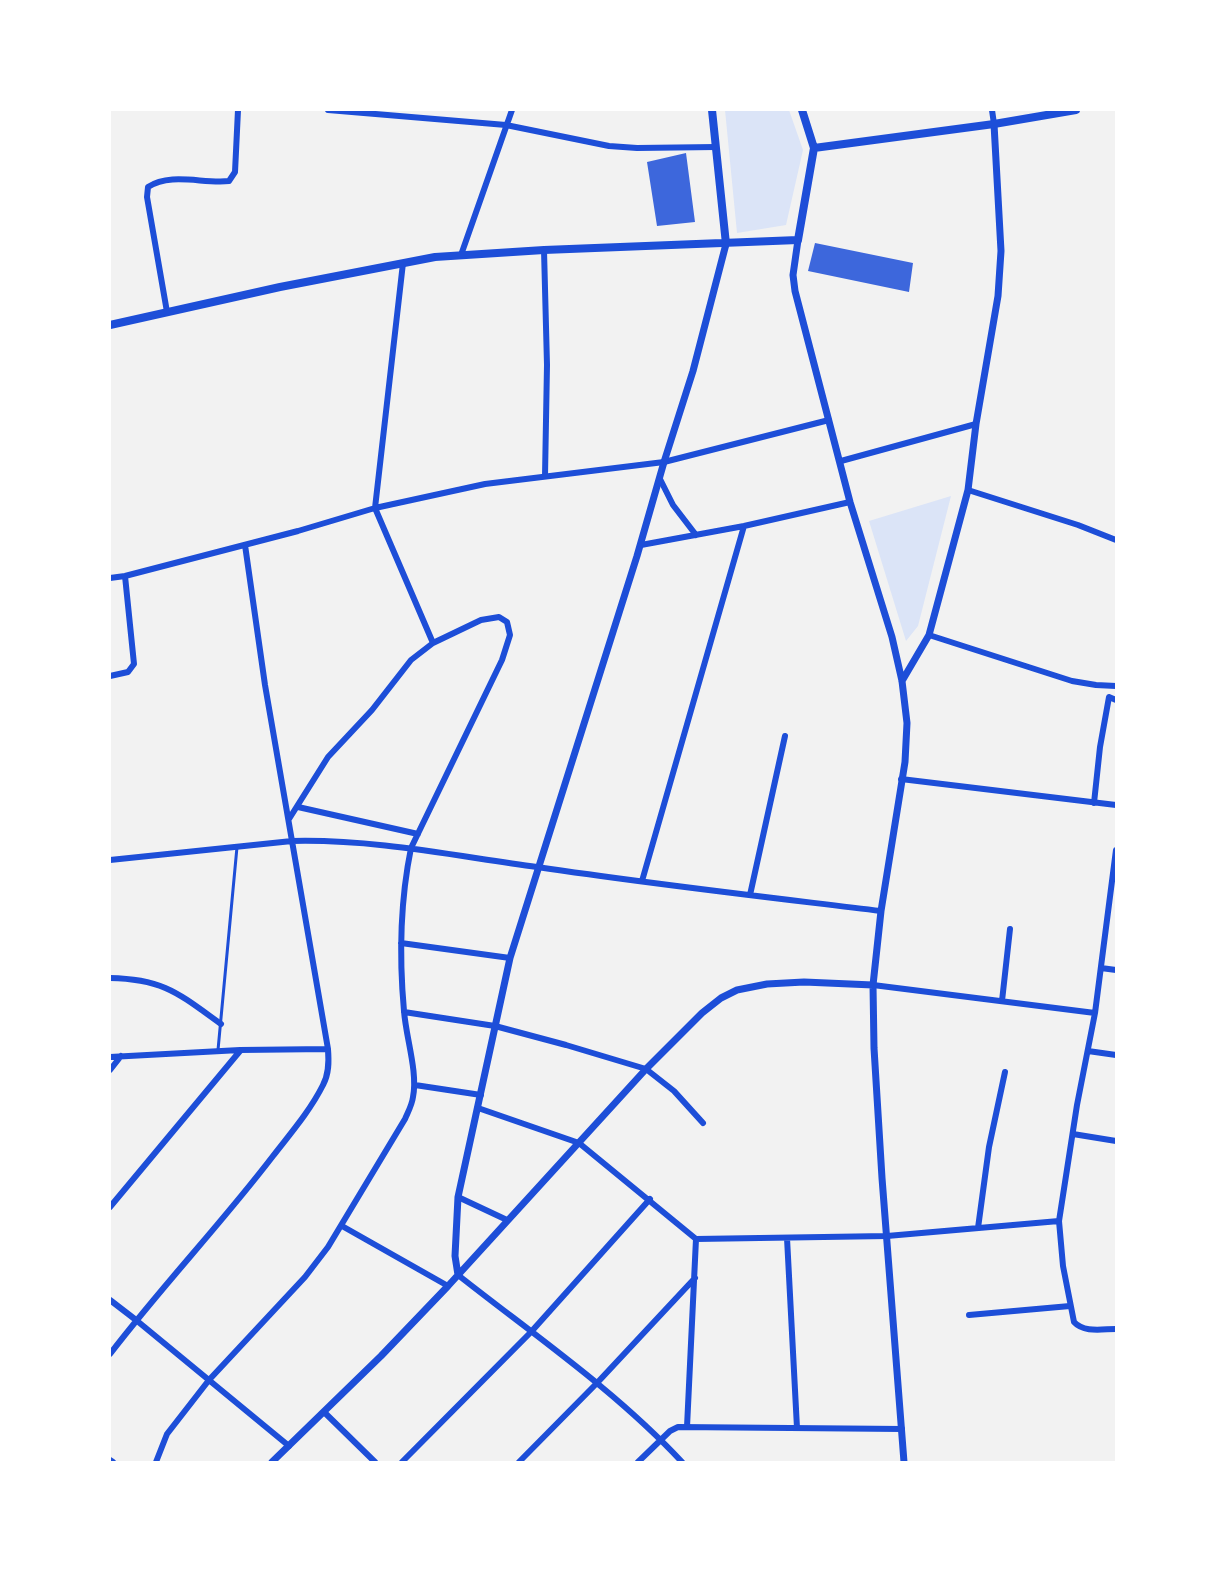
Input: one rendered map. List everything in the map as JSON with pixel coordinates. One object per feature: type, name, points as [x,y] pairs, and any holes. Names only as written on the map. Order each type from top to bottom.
[{"type":"main road","points":[[712,110],[726,244]]},
{"type":"main road","points":[[110,325],[280,287],[403,263],[461,255],[798,240],[814,148],[802,110]]},
{"type":"main road","points":[[814,148],[994,124],[1042,112],[1076,110]]},
{"type":"street","points":[[167,312],[147,196],[148,187],[155,183],[177,179],[213,183],[229,181],[235,172],[238,110]]},
{"type":"street","points":[[328,110],[506,125],[609,146],[716,147]]},
{"type":"street","points":[[461,255],[512,110]]},
{"type":"street","points":[[903,681],[929,636],[968,490],[976,424],[993,332],[1001,251],[992,110]]},
{"type":"street","points":[[798,240],[794,257],[795,291],[850,502],[892,637],[903,681],[907,723],[907,740],[881,911],[873,985],[874,1048],[904,1462]]},
{"type":"street","points":[[682,1462],[661,1439],[597,1383],[458,1275],[455,1256],[458,1197],[510,958],[693,371],[726,244]]},
{"type":"street","points":[[544,250],[547,365],[545,476]]},
{"type":"street","points":[[403,263],[375,508],[433,643]]},
{"type":"street","points":[[110,578],[245,545],[375,508],[485,484],[664,462],[829,420]]},
{"type":"street","points":[[841,461],[976,424]]},
{"type":"street","points":[[660,479],[673,505],[696,535]]},
{"type":"street","points":[[968,490],[1078,525],[1116,540]]},
{"type":"street","points":[[640,545],[744,526],[850,502]]},
{"type":"street","points":[[642,881],[744,526]]},
{"type":"street","points":[[110,1354],[136,1320],[242,1197],[302,1119],[326,1077],[329,1064],[245,545]]},
{"type":"street","points":[[110,676],[128,672],[134,664],[125,576]]},
{"type":"street","points":[[156,1462],[167,1434],[209,1380],[305,1277],[342,1226],[405,1119],[413,1099],[415,1085],[404,1012],[401,943],[402,900],[411,848],[502,660],[510,635],[510,627],[503,618],[493,617],[482,620],[433,643],[411,660],[372,710],[318,770],[289,819]]},
{"type":"street","points":[[929,636],[1052,675],[1096,685],[1116,684]]},
{"type":"street","points":[[1096,685],[1116,702]]},
{"type":"street","points":[[1095,803],[1100,747],[1109,698]]},
{"type":"street","points":[[750,895],[785,736]]},
{"type":"street","points":[[901,779],[1017,795],[1116,805]]},
{"type":"street","points":[[298,807],[418,834]]},
{"type":"street","points":[[110,860],[314,840],[411,848],[537,868],[881,911]]},
{"type":"street","points":[[1116,850],[1114,888],[1095,1013],[1059,1221],[1062,1257],[1073,1320],[1082,1328],[1116,1329]]},
{"type":"street","points":[[1002,1001],[1010,929]]},
{"type":"street","points":[[401,943],[510,958]]},
{"type":"street","points":[[1101,968],[1116,970]]},
{"type":"street","points":[[110,978],[135,979],[160,985],[176,993],[221,1024]]},
{"type":"street","points":[[272,1462],[448,1286],[646,1069],[702,1013],[721,998],[737,990],[767,984],[804,982],[873,985],[1095,1013]]},
{"type":"street","points":[[404,1012],[495,1026],[646,1069],[674,1090],[703,1123]]},
{"type":"street","points":[[110,1057],[240,1050],[328,1049]]},
{"type":"street","points":[[110,1207],[240,1050]]},
{"type":"street","points":[[1088,1051],[1116,1055]]},
{"type":"street","points":[[110,1070],[120,1056]]},
{"type":"street","points":[[978,1228],[989,1147],[1005,1072]]},
{"type":"street","points":[[415,1085],[481,1095]]},
{"type":"street","points":[[478,1108],[579,1143],[696,1239],[887,1236],[1059,1221]]},
{"type":"street","points":[[1073,1134],[1116,1141]]},
{"type":"street","points":[[458,1197],[507,1220]]},
{"type":"street","points":[[402,1462],[531,1332],[650,1199]]},
{"type":"street","points":[[342,1226],[448,1286]]},
{"type":"street","points":[[787,1238],[797,1428]]},
{"type":"street","points":[[687,1427],[696,1239]]},
{"type":"street","points":[[519,1462],[695,1278]]},
{"type":"street","points":[[110,1300],[289,1446]]},
{"type":"street","points":[[969,1315],[1070,1306]]},
{"type":"street","points":[[324,1412],[375,1462]]},
{"type":"street","points":[[638,1462],[670,1431],[678,1427],[902,1429]]},
{"type":"lane","points":[[218,1052],[237,847]]},
{"type":"shaded area","points":[[725,110],[789,110],[803,150],[786,225],[737,233]]},
{"type":"shaded area","points":[[951,496],[918,626],[906,641],[869,521]]},
{"type":"building","points":[[686,153],[695,222],[657,226],[647,162]]},
{"type":"building","points":[[815,243],[913,263],[909,292],[808,271]]}]
